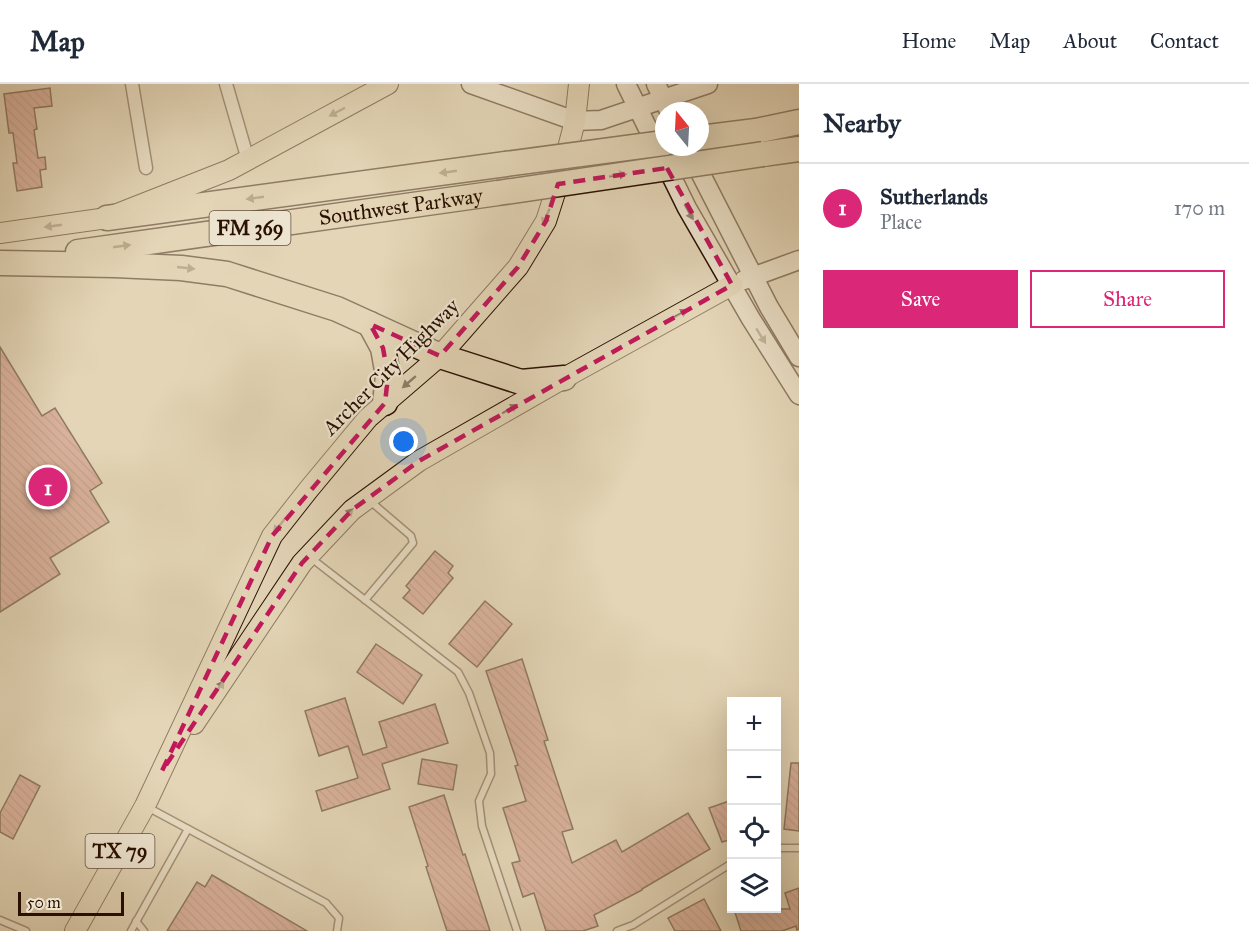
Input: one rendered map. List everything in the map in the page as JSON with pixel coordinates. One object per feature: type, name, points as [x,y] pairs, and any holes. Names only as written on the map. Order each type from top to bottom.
[{"type":"highway","points":[[709,137],[756,131],[799,122]]},
{"type":"highway","name":"Southwest Parkway","points":[[107,218],[655,144]]},
{"type":"highway","name":"Southwest Parkway","points":[[1,263],[799,149]]},
{"type":"highway","points":[[1,263],[170,267],[227,274],[337,309],[440,356],[521,382],[564,378]]},
{"type":"highway","points":[[370,324],[383,348],[388,376],[385,403]]},
{"type":"main road","points":[[107,218],[229,170],[388,84]]},
{"type":"main road","points":[[471,84],[575,121],[600,120],[708,84]]},
{"type":"main road","name":"Archer City Highway","points":[[75,931],[145,806],[272,536],[368,418],[440,356],[518,267],[546,221],[575,121],[579,84]]},
{"type":"main road","points":[[626,84],[687,208],[751,319],[799,395]]},
{"type":"main road","points":[[692,156],[769,307],[799,357]]},
{"type":"main road","name":"Southwest Parkway","points":[[0,233],[107,218]]},
{"type":"main road","name":"TX 79","points":[[732,285],[799,260]]},
{"type":"main road","name":"Archer City Highway","points":[[162,771],[302,562],[352,510],[419,461],[732,285]]},
{"type":"street","points":[[132,84],[146,168]]},
{"type":"street","points":[[226,84],[248,160]]},
{"type":"lane","points":[[365,600],[413,543],[411,536],[367,499]]},
{"type":"lane","points":[[308,556],[458,672],[470,693],[490,753],[491,774],[479,801],[482,826],[517,931]]},
{"type":"lane","points":[[145,806],[326,903],[339,918],[337,931]]},
{"type":"lane","points":[[130,931],[188,829]]},
{"type":"lane","points":[[781,848],[799,848]]},
{"type":"lane","points":[[617,931],[633,925],[727,866]]},
{"type":"lane","points":[[0,920],[26,931]]},
{"type":"lane","points":[[136,921],[144,931]]},
{"type":"highlighted area","points":[[667,168],[732,285],[419,461],[352,510],[302,563],[162,771],[272,536],[385,403],[388,376],[383,348],[370,324],[440,356],[518,267],[546,221],[558,184]]},
{"type":"building","points":[[50,88],[52,106],[34,108],[38,158],[45,157],[46,169],[40,170],[42,187],[17,191],[13,163],[17,163],[13,133],[9,133],[4,94]]},
{"type":"building","points":[[0,347],[42,416],[55,408],[102,483],[90,491],[109,522],[50,558],[60,574],[0,612]]},
{"type":"building","points":[[435,551],[453,566],[448,573],[453,578],[423,614],[403,598],[410,590],[406,586]]},
{"type":"building","points":[[485,601],[512,624],[477,667],[449,644]]},
{"type":"building","points":[[376,644],[422,675],[403,704],[357,672]]},
{"type":"building","points":[[522,659],[548,740],[544,741],[573,829],[562,832],[572,863],[616,840],[622,852],[688,813],[710,849],[642,890],[594,915],[598,926],[583,931],[546,931],[534,893],[523,897],[512,863],[520,861],[503,808],[526,801],[515,766],[518,765],[486,671]]},
{"type":"building","points":[[345,698],[363,755],[387,747],[379,722],[435,704],[448,743],[382,764],[390,789],[322,811],[316,791],[358,778],[348,746],[319,756],[305,711]]},
{"type":"building","points":[[422,759],[457,765],[453,790],[418,784]]},
{"type":"building","points":[[791,763],[799,763],[799,831],[784,829]]},
{"type":"building","points":[[20,775],[40,786],[13,839],[0,832],[0,813]]},
{"type":"building","points":[[444,795],[490,931],[447,931],[409,807]]},
{"type":"building","points":[[727,802],[727,840],[722,842],[709,808]]},
{"type":"building","points":[[212,875],[307,931],[167,931],[197,882],[205,887]]},
{"type":"building","points":[[799,888],[799,929],[797,930],[796,926],[782,931],[741,931],[735,913],[781,913],[781,909],[790,909],[785,893]]},
{"type":"building","points":[[704,899],[721,931],[675,931],[668,918]]},
{"type":"place","name":"Sutherlands","points":[[48,487]]}]
